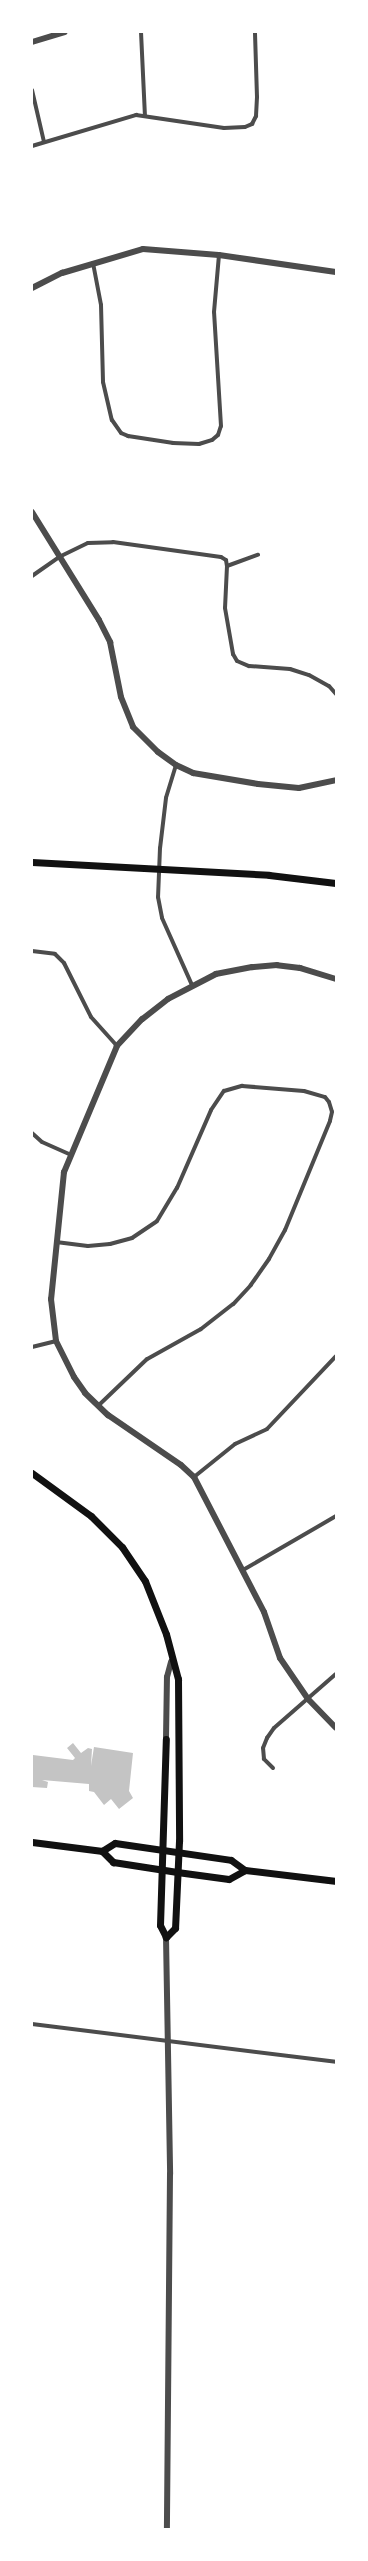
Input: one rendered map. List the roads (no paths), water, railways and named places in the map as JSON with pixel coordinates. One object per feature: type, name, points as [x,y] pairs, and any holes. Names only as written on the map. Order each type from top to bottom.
[{"type":"main road","points":[[32,862],[159,870],[269,874],[336,883]]},
{"type":"main road","points":[[32,1473],[91,1516],[122,1546],[145,1581],[157,1608],[171,1662],[178,1679],[178,1852],[176,1872],[175,1928],[166,1936],[160,1926],[166,1739]]},
{"type":"main road","points":[[32,1842],[102,1851],[113,1862],[229,1879],[245,1870]]},
{"type":"main road","points":[[102,1851],[115,1843],[232,1860],[245,1870],[336,1881]]},
{"type":"street","points":[[32,42],[64,32]]},
{"type":"street","points":[[142,32],[145,116]]},
{"type":"street","points":[[32,146],[136,115],[224,128],[245,127],[252,124],[256,116],[257,97],[255,32]]},
{"type":"street","points":[[32,90],[44,142]]},
{"type":"street","points":[[32,288],[62,273],[143,249],[219,255],[336,272]]},
{"type":"street","points":[[93,263],[101,305],[103,382],[112,420],[121,433],[128,436],[173,443],[199,444],[212,440],[218,435],[221,426],[214,312],[219,255]]},
{"type":"street","points":[[32,512],[110,642],[121,697],[133,727],[158,752],[176,765],[193,772],[220,778],[299,788],[336,780]]},
{"type":"street","points":[[32,576],[59,557],[88,543],[113,542],[212,554],[226,560],[225,608],[233,654],[237,661],[249,666],[290,669],[309,675],[329,686],[336,694]]},
{"type":"street","points":[[227,566],[258,555]]},
{"type":"street","points":[[176,765],[166,798],[158,897],[162,918],[192,985]]},
{"type":"street","points":[[32,951],[55,954],[64,963],[91,1017],[117,1046]]},
{"type":"street","points":[[336,979],[300,968],[277,965],[252,967],[216,974],[192,985],[145,1017],[117,1046],[71,1155],[61,1184],[51,1299],[56,1340],[74,1377],[98,1406],[181,1465],[194,1477],[264,1612],[280,1658],[308,1699],[336,1728]]},
{"type":"street","points":[[56,1242],[88,1246],[110,1244],[132,1238],[157,1221],[177,1188],[211,1110],[224,1091],[242,1086],[304,1091],[325,1097],[330,1102],[332,1112],[330,1121],[285,1230],[270,1259],[251,1285],[233,1304],[201,1329],[147,1359],[98,1406]]},
{"type":"street","points":[[32,1133],[42,1142],[71,1155]]},
{"type":"street","points":[[32,1347],[56,1340]]},
{"type":"street","points":[[194,1477],[234,1444],[266,1429],[336,1356]]},
{"type":"street","points":[[242,1570],[336,1516]]},
{"type":"street","points":[[166,1739],[167,1677],[171,1662]]},
{"type":"street","points":[[273,1768],[264,1759],[263,1748],[267,1738],[274,1728],[336,1674]]},
{"type":"street","points":[[166,1936],[170,2040],[167,2529]]},
{"type":"street","points":[[32,2024],[170,2040],[336,2062]]}]
